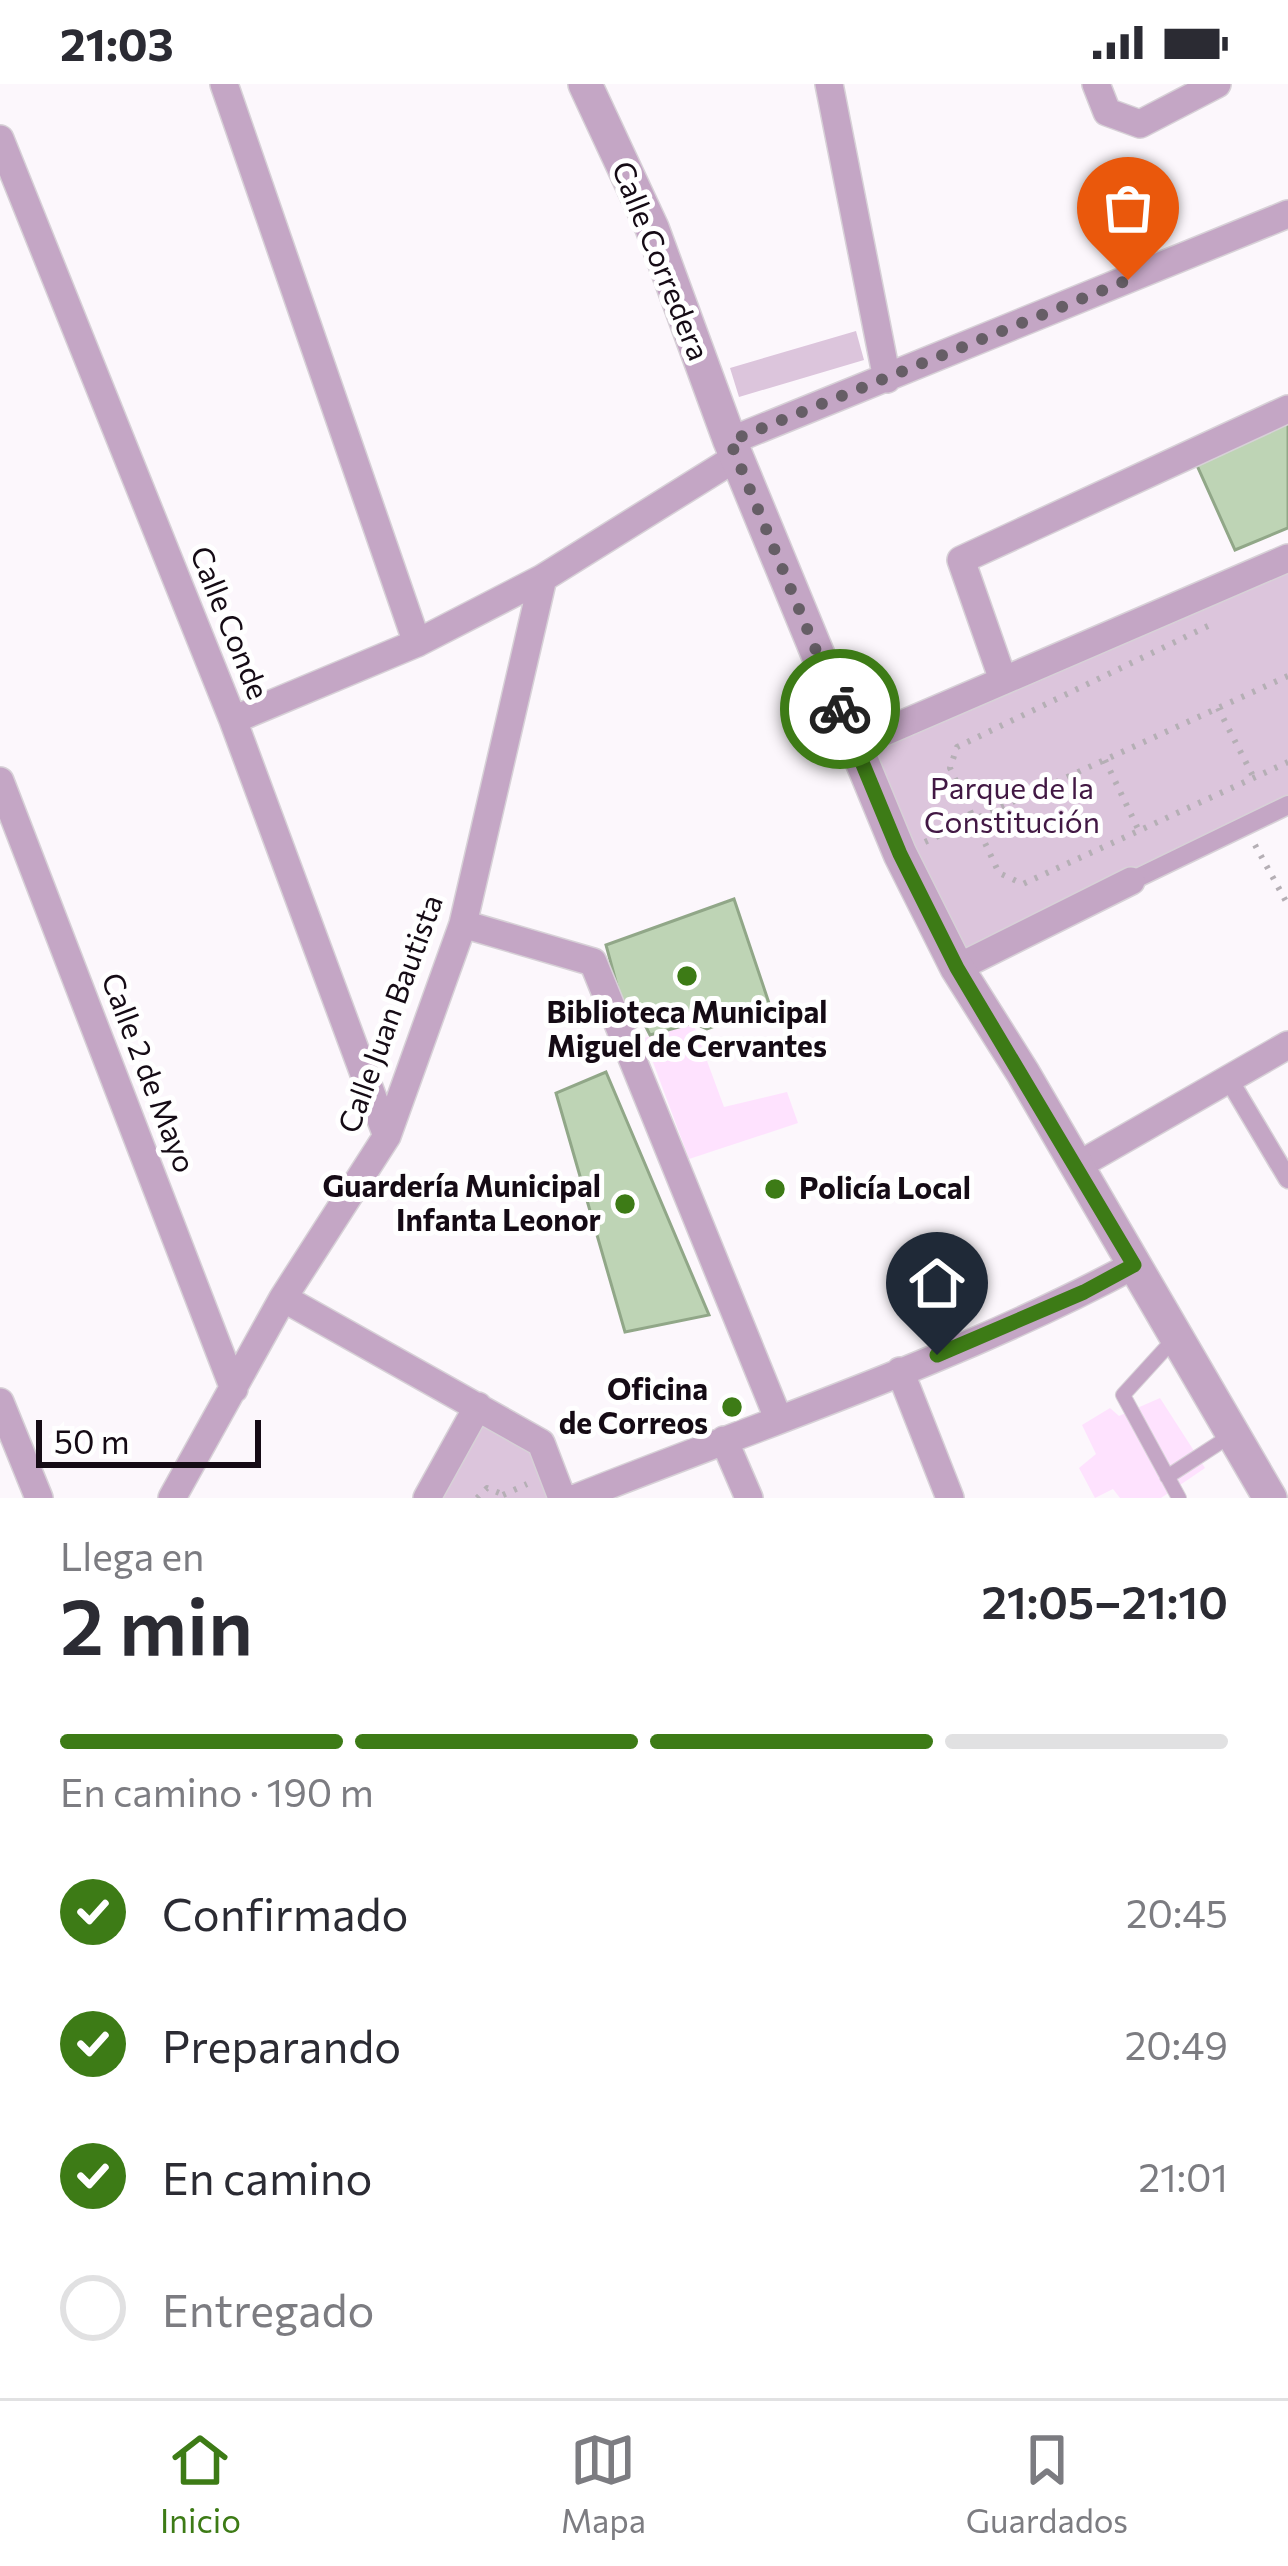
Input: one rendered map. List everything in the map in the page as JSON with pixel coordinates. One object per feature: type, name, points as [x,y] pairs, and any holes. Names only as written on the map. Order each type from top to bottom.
[{"type":"street","points":[[224,84],[418,643]]},
{"type":"street","name":"Calle Corredera","points":[[585,84],[652,228],[734,449],[900,854],[957,968],[1235,1433],[1263,1496]]},
{"type":"street","points":[[829,84],[887,380]]},
{"type":"street","points":[[1096,84],[1107,112],[1140,124],[1217,84]]},
{"type":"street","name":"Calle Conde","points":[[0,139],[233,720],[387,1136]]},
{"type":"street","points":[[233,720],[418,643],[543,578],[734,449],[887,380],[1288,214]]},
{"type":"street","points":[[1003,680],[961,560],[1288,409]]},
{"type":"street","points":[[854,745],[1288,558]]},
{"type":"street","name":"Calle Juan Bautista","points":[[172,1498],[283,1298],[387,1136],[456,972],[543,578]]},
{"type":"street","name":"Calle 2 de Mayo","points":[[0,781],[234,1389]]},
{"type":"street","points":[[957,968],[1288,805]]},
{"type":"street","points":[[463,924],[593,962],[778,1418]]},
{"type":"street","points":[[1077,1166],[1288,1045]]},
{"type":"street","points":[[1228,1078],[1288,1179]]},
{"type":"street","points":[[576,1498],[900,1371],[1084,1292],[1134,1265]]},
{"type":"street","points":[[283,1298],[541,1442],[562,1498]]},
{"type":"street","points":[[900,1371],[950,1498]]},
{"type":"street","points":[[0,1402],[40,1498]]},
{"type":"street","points":[[427,1498],[478,1406]]},
{"type":"street","points":[[724,1440],[748,1498]]},
{"type":"lane","points":[[1175,1338],[1123,1396],[1179,1498]]},
{"type":"lane","points":[[1167,1478],[1235,1433]]},
{"type":"path","points":[[1226,618],[957,747],[950,768],[999,873],[1023,884],[1288,762]]},
{"type":"path","points":[[900,854],[1288,676]]},
{"type":"path","points":[[1219,708],[1254,778]]},
{"type":"path","points":[[1105,760],[1139,831]]},
{"type":"path","points":[[1244,826],[1288,905]]},
{"type":"path","points":[[477,1498],[492,1487],[504,1498]]},
{"type":"shaded area","points":[[693,1023],[724,1107],[787,1092],[798,1123],[689,1159],[644,1038]]},
{"type":"shaded area","points":[[1160,1398],[1205,1468],[1161,1498],[1120,1498],[1113,1489],[1095,1498],[1079,1468],[1096,1454],[1082,1425],[1110,1408],[1119,1416]]},
{"type":"green space","points":[[856,331],[864,360],[739,397],[730,368]]},
{"type":"green space","name":"Parque de la Constitución","points":[[1288,558],[1288,805],[959,962],[854,745]]},
{"type":"green space","points":[[478,1406],[541,1443],[562,1498],[427,1498]]},
{"type":"building","points":[[1288,420],[1288,528],[1235,550],[1195,461]]},
{"type":"building","name":"Biblioteca Municipal Miguel de Cervantes","points":[[734,899],[770,1006],[707,1029],[693,1023],[650,1035],[644,1023],[629,1030],[606,945]]},
{"type":"building","name":"Guardería Municipal Infanta Leonor","points":[[606,1072],[709,1315],[625,1332],[556,1093]]},
{"type":"way so far","points":[[840,709],[730,441],[1128,280]]},
{"type":"place","name":"Biblioteca Municipal Miguel de Cervantes","points":[[687,976]]},
{"type":"place","name":"Policía Local","points":[[775,1189]]},
{"type":"place","name":"Guardería Municipal Infanta Leonor","points":[[625,1204]]},
{"type":"place","name":"Oficina de Correos","points":[[732,1407]]},
{"type":"route","points":[[840,709],[900,854],[957,968],[1134,1265],[1084,1292],[937,1355]]}]
